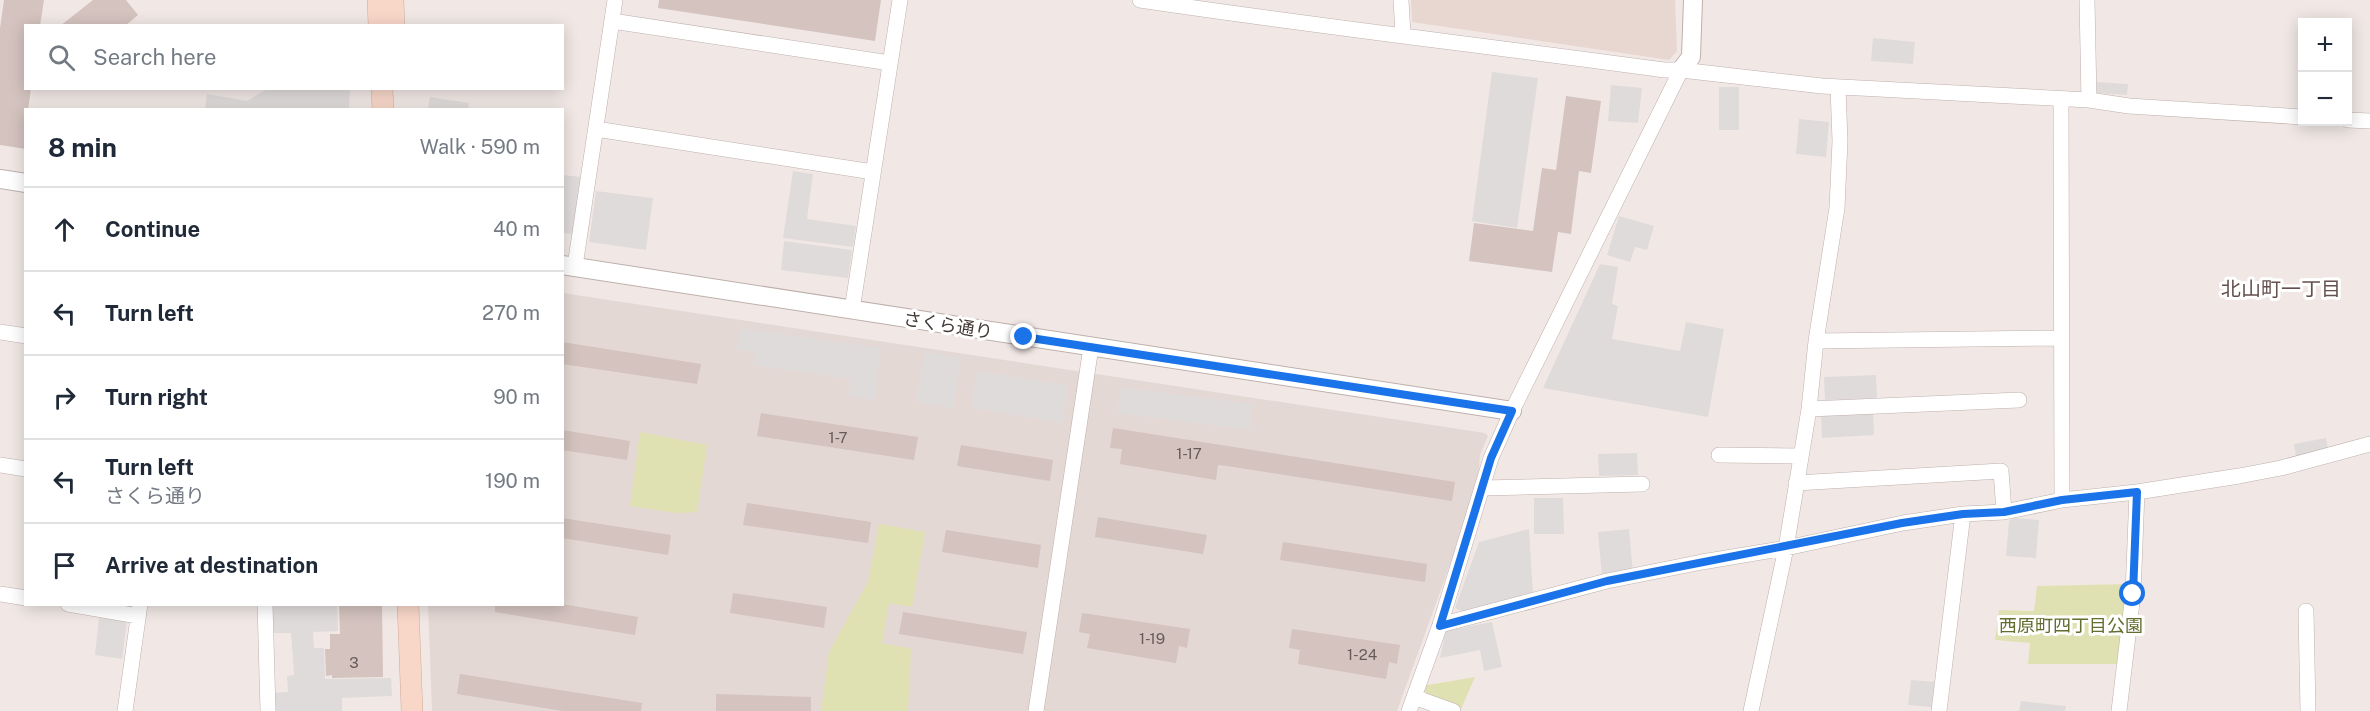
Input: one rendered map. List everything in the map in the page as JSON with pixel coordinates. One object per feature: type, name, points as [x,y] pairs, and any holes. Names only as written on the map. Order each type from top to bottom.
[{"type":"main road","points":[[378,0],[379,24]]},
{"type":"main road","points":[[393,0],[394,24]]},
{"type":"main road","points":[[382,90],[382,108]]},
{"type":"main road","points":[[396,90],[397,108]]},
{"type":"main road","points":[[408,606],[412,711]]},
{"type":"street","points":[[569,265],[596,129],[615,0]]},
{"type":"street","points":[[852,310],[900,0]]},
{"type":"street","points":[[1140,0],[1320,27],[1403,35],[1664,70],[1768,81],[1838,87],[2089,100],[2129,106],[2298,117]]},
{"type":"street","points":[[1401,0],[1403,35]]},
{"type":"street","points":[[1453,711],[1411,704],[1440,626],[1484,488],[1491,458],[1512,411],[1681,70],[1691,57],[1693,0]]},
{"type":"street","points":[[2087,0],[2089,100]]},
{"type":"street","points":[[612,21],[890,63]]},
{"type":"street","points":[[1751,711],[1786,548],[1809,409],[1816,341],[1837,208],[1840,141],[1838,87]]},
{"type":"street","points":[[2061,99],[2062,500]]},
{"type":"street","points":[[2352,120],[2370,121]]},
{"type":"street","points":[[596,129],[873,172]]},
{"type":"street","points":[[0,179],[24,183]]},
{"type":"street","name":"さくら通り","points":[[569,265],[1512,411]]},
{"type":"street","points":[[0,332],[24,336]]},
{"type":"street","points":[[1816,341],[2060,338]]},
{"type":"street","points":[[1036,711],[1091,347]]},
{"type":"street","points":[[1809,409],[2019,400]]},
{"type":"street","points":[[1440,626],[1607,581],[1786,548],[1902,523],[1963,514],[2004,512],[2062,500],[2137,492],[2281,468],[2370,444]]},
{"type":"street","points":[[1719,455],[1800,456]]},
{"type":"street","points":[[0,465],[24,469]]},
{"type":"street","points":[[1796,483],[2001,471],[2004,512]]},
{"type":"street","points":[[1484,488],[1642,484]]},
{"type":"street","points":[[2119,711],[2133,594],[2137,492]]},
{"type":"street","points":[[1939,711],[1963,514]]},
{"type":"street","points":[[0,594],[24,598]]},
{"type":"street","points":[[92,606],[139,610],[125,711]]},
{"type":"street","points":[[265,606],[268,711]]},
{"type":"street","points":[[2306,611],[2308,711]]},
{"type":"shaded area","points":[[1411,0],[1675,0],[1677,51],[1669,60],[1412,22]]},
{"type":"shaded area","points":[[1873,38],[1915,42],[1913,64],[1871,61]]},
{"type":"shaded area","points":[[1492,72],[1538,78],[1517,228],[1472,221]]},
{"type":"shaded area","points":[[2097,82],[2128,84],[2127,95],[2096,93]]},
{"type":"shaded area","points":[[1611,85],[1642,88],[1638,123],[1608,121]]},
{"type":"shaded area","points":[[1719,87],[1739,87],[1739,130],[1719,130]]},
{"type":"shaded area","points":[[265,90],[350,90],[349,108],[205,108],[207,94],[247,101]]},
{"type":"shaded area","points":[[430,97],[469,103],[468,108],[428,108]]},
{"type":"shaded area","points":[[1799,119],[1829,122],[1826,157],[1796,154]]},
{"type":"shaded area","points":[[793,171],[813,174],[807,219],[856,226],[853,247],[783,238]]},
{"type":"shaded area","points":[[564,175],[581,177],[573,234],[564,233]]},
{"type":"shaded area","points":[[596,191],[653,198],[646,250],[589,242]]},
{"type":"shaded area","points":[[1619,216],[1654,226],[1647,250],[1635,247],[1630,262],[1607,255]]},
{"type":"shaded area","points":[[784,241],[852,250],[848,278],[781,270]]},
{"type":"shaded area","points":[[1600,264],[1618,267],[1612,304],[1618,306],[1612,339],[1680,351],[1686,322],[1724,329],[1708,417],[1543,388]]},
{"type":"shaded area","points":[[564,293],[1485,433],[1488,436],[1480,455],[1478,487],[1397,711],[432,711],[428,606],[564,606]]},
{"type":"shaded area","points":[[739,328],[881,348],[874,400],[848,396],[850,379],[753,365],[754,352],[736,349]]},
{"type":"shaded area","points":[[924,352],[961,358],[953,408],[916,402]]},
{"type":"shaded area","points":[[977,371],[1068,385],[1062,423],[971,408]]},
{"type":"shaded area","points":[[1876,375],[1877,398],[1825,400],[1824,377]]},
{"type":"shaded area","points":[[1121,387],[1252,404],[1249,430],[1117,413]]},
{"type":"shaded area","points":[[1873,412],[1874,435],[1822,438],[1821,414]]},
{"type":"shaded area","points":[[2326,438],[2328,450],[2296,456],[2294,444]]},
{"type":"shaded area","points":[[1637,453],[1638,475],[1599,476],[1598,454]]},
{"type":"shaded area","points":[[1534,498],[1563,498],[1564,534],[1534,534]]},
{"type":"shaded area","points":[[2014,518],[2039,520],[2036,558],[2006,556],[2009,521]]},
{"type":"shaded area","points":[[1529,529],[1533,594],[1466,613],[1455,608],[1479,542]]},
{"type":"shaded area","points":[[1629,529],[1633,573],[1602,576],[1598,532]]},
{"type":"shaded area","points":[[272,606],[337,606],[338,631],[313,632],[314,648],[324,648],[325,679],[391,678],[392,696],[342,698],[342,711],[268,711],[268,693],[288,692],[287,676],[294,675],[291,633],[272,633]]},
{"type":"shaded area","points":[[99,618],[127,621],[122,659],[95,655]]},
{"type":"shaded area","points":[[1492,622],[1502,667],[1484,671],[1480,650],[1440,658],[1446,631]]},
{"type":"shaded area","points":[[1911,680],[1935,682],[1932,707],[1908,705]]},
{"type":"shaded area","points":[[2021,701],[2066,706],[2065,711],[2019,711]]},
{"type":"green space","points":[[640,432],[707,445],[697,512],[675,513],[630,506]]},
{"type":"green space","points":[[879,524],[925,532],[912,607],[889,603],[882,643],[911,649],[908,711],[821,711],[829,652],[868,582]]},
{"type":"green space","name":"西原町四丁目公園","points":[[2129,584],[2117,664],[2028,664],[2030,643],[1995,640],[1999,610],[2034,611],[2037,586]]},
{"type":"green space","points":[[1475,677],[1461,709],[1427,696],[1422,686]]},
{"type":"building","points":[[4,0],[44,0],[40,24],[24,24],[24,90],[31,90],[28,108],[24,108],[24,149],[0,145],[0,28]]},
{"type":"building","points":[[93,0],[126,0],[138,15],[127,24],[63,24]]},
{"type":"building","points":[[659,0],[881,0],[875,41],[658,8]]},
{"type":"building","points":[[1566,96],[1601,101],[1591,173],[1579,171],[1571,234],[1558,232],[1552,272],[1469,261],[1474,223],[1533,231],[1542,168],[1556,170]]},
{"type":"building","points":[[564,342],[701,364],[697,384],[564,364]]},
{"type":"building","points":[[761,413],[918,437],[914,460],[757,436]]},
{"type":"building","points":[[1113,428],[1455,482],[1452,501],[1227,466],[1218,465],[1216,480],[1120,464],[1122,449],[1110,448]]},
{"type":"building","points":[[564,430],[630,441],[627,460],[564,450]]},
{"type":"building","points":[[961,445],[1053,460],[1050,481],[957,466]]},
{"type":"building","points":[[747,503],[871,522],[868,543],[743,525]]},
{"type":"building","points":[[1098,517],[1207,535],[1203,554],[1095,537]]},
{"type":"building","points":[[564,518],[671,535],[668,555],[564,538]]},
{"type":"building","points":[[946,530],[1041,545],[1038,568],[942,552]]},
{"type":"building","points":[[1283,542],[1427,564],[1425,582],[1280,560]]},
{"type":"building","points":[[733,593],[827,607],[824,628],[730,613]]},
{"type":"building","points":[[564,604],[638,617],[635,635],[495,612],[495,606]]},
{"type":"building","points":[[339,606],[382,606],[383,677],[332,678],[332,675],[326,676],[325,649],[330,649],[330,634],[340,634]]},
{"type":"building","points":[[903,612],[1027,632],[1023,654],[899,634]]},
{"type":"building","points":[[1082,613],[1190,629],[1187,648],[1179,646],[1176,663],[1087,648],[1090,634],[1079,632]]},
{"type":"building","points":[[1292,629],[1400,645],[1397,664],[1389,662],[1386,679],[1298,664],[1300,650],[1289,648]]},
{"type":"building","points":[[460,674],[642,703],[641,711],[563,711],[457,694]]},
{"type":"building","points":[[716,694],[811,697],[811,711],[716,711]]},
{"type":"district","name":"北山町一丁目","points":[[2281,289]]},
{"type":"route","points":[[1024,337],[1512,411],[1491,458],[1484,488],[1440,626],[1607,581],[1786,548],[1902,523],[1963,514],[2004,512],[2087,496],[2137,492],[2133,594]]}]
